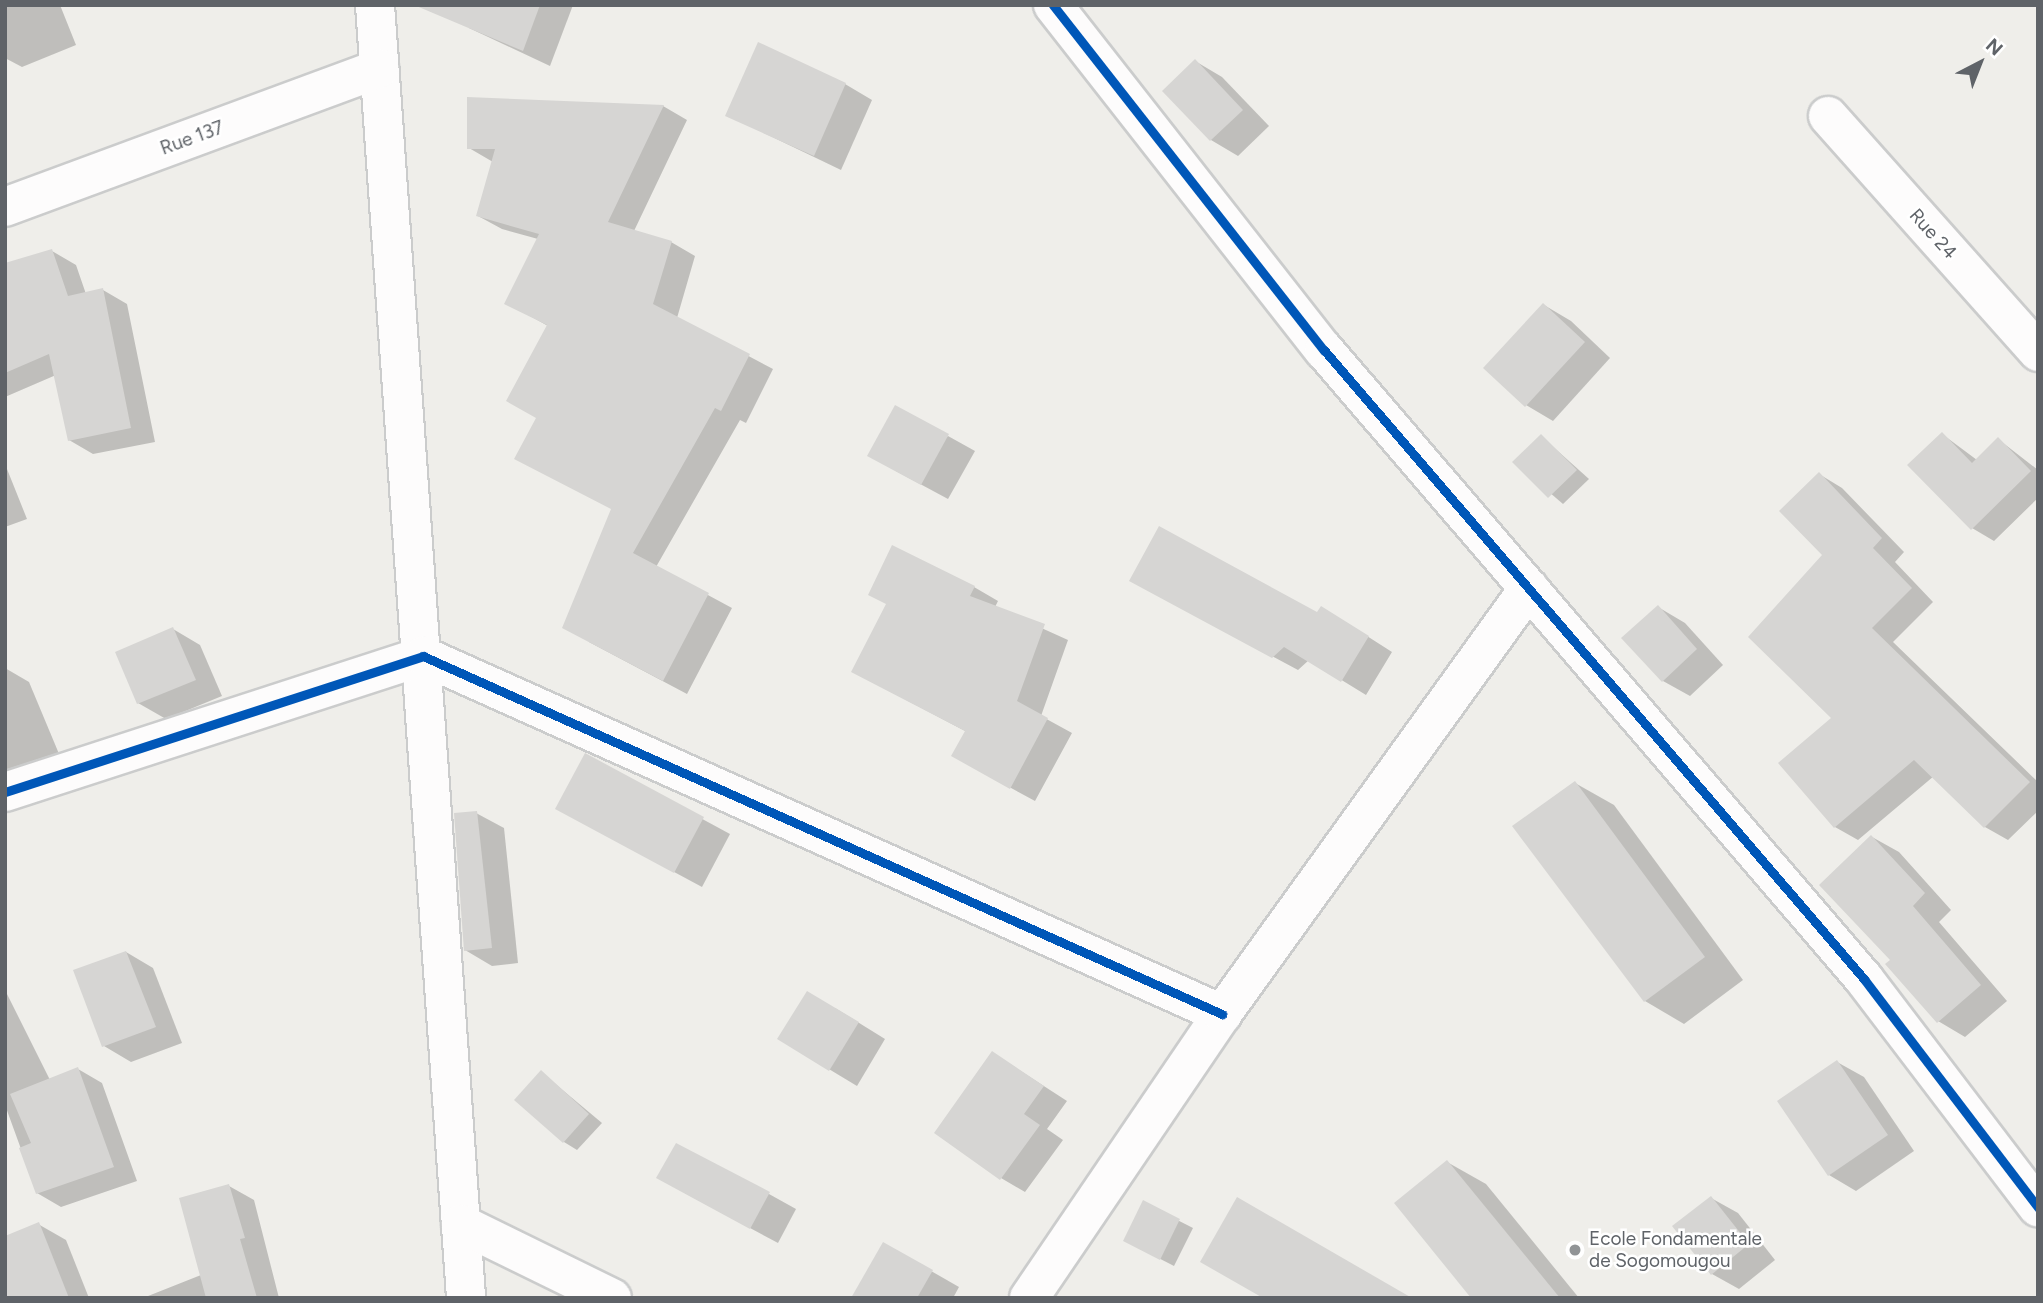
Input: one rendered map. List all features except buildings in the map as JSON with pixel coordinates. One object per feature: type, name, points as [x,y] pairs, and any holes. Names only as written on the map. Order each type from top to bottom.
[{"type":"street","points":[[375,5],[423,656],[466,1298]]},
{"type":"street","points":[[1053,5],[1324,350],[1864,979],[2038,1207]]},
{"type":"street","name":"Rue 137","points":[[5,207],[379,69]]},
{"type":"street","name":"Rue 24","points":[[1828,116],[2038,352]]},
{"type":"street","points":[[1029,1298],[1222,1014],[1528,588]]},
{"type":"street","points":[[5,792],[423,656],[1222,1014]]},
{"type":"street","points":[[461,1224],[612,1298]]},
{"type":"cycle path","points":[[1053,5],[1324,350],[1864,979],[2038,1207]]},
{"type":"cycle path","points":[[5,792],[423,656],[1222,1014]]},
{"type":"place","name":"Ecole Fondamentale de Sogomougou","points":[[1575,1250]]}]
